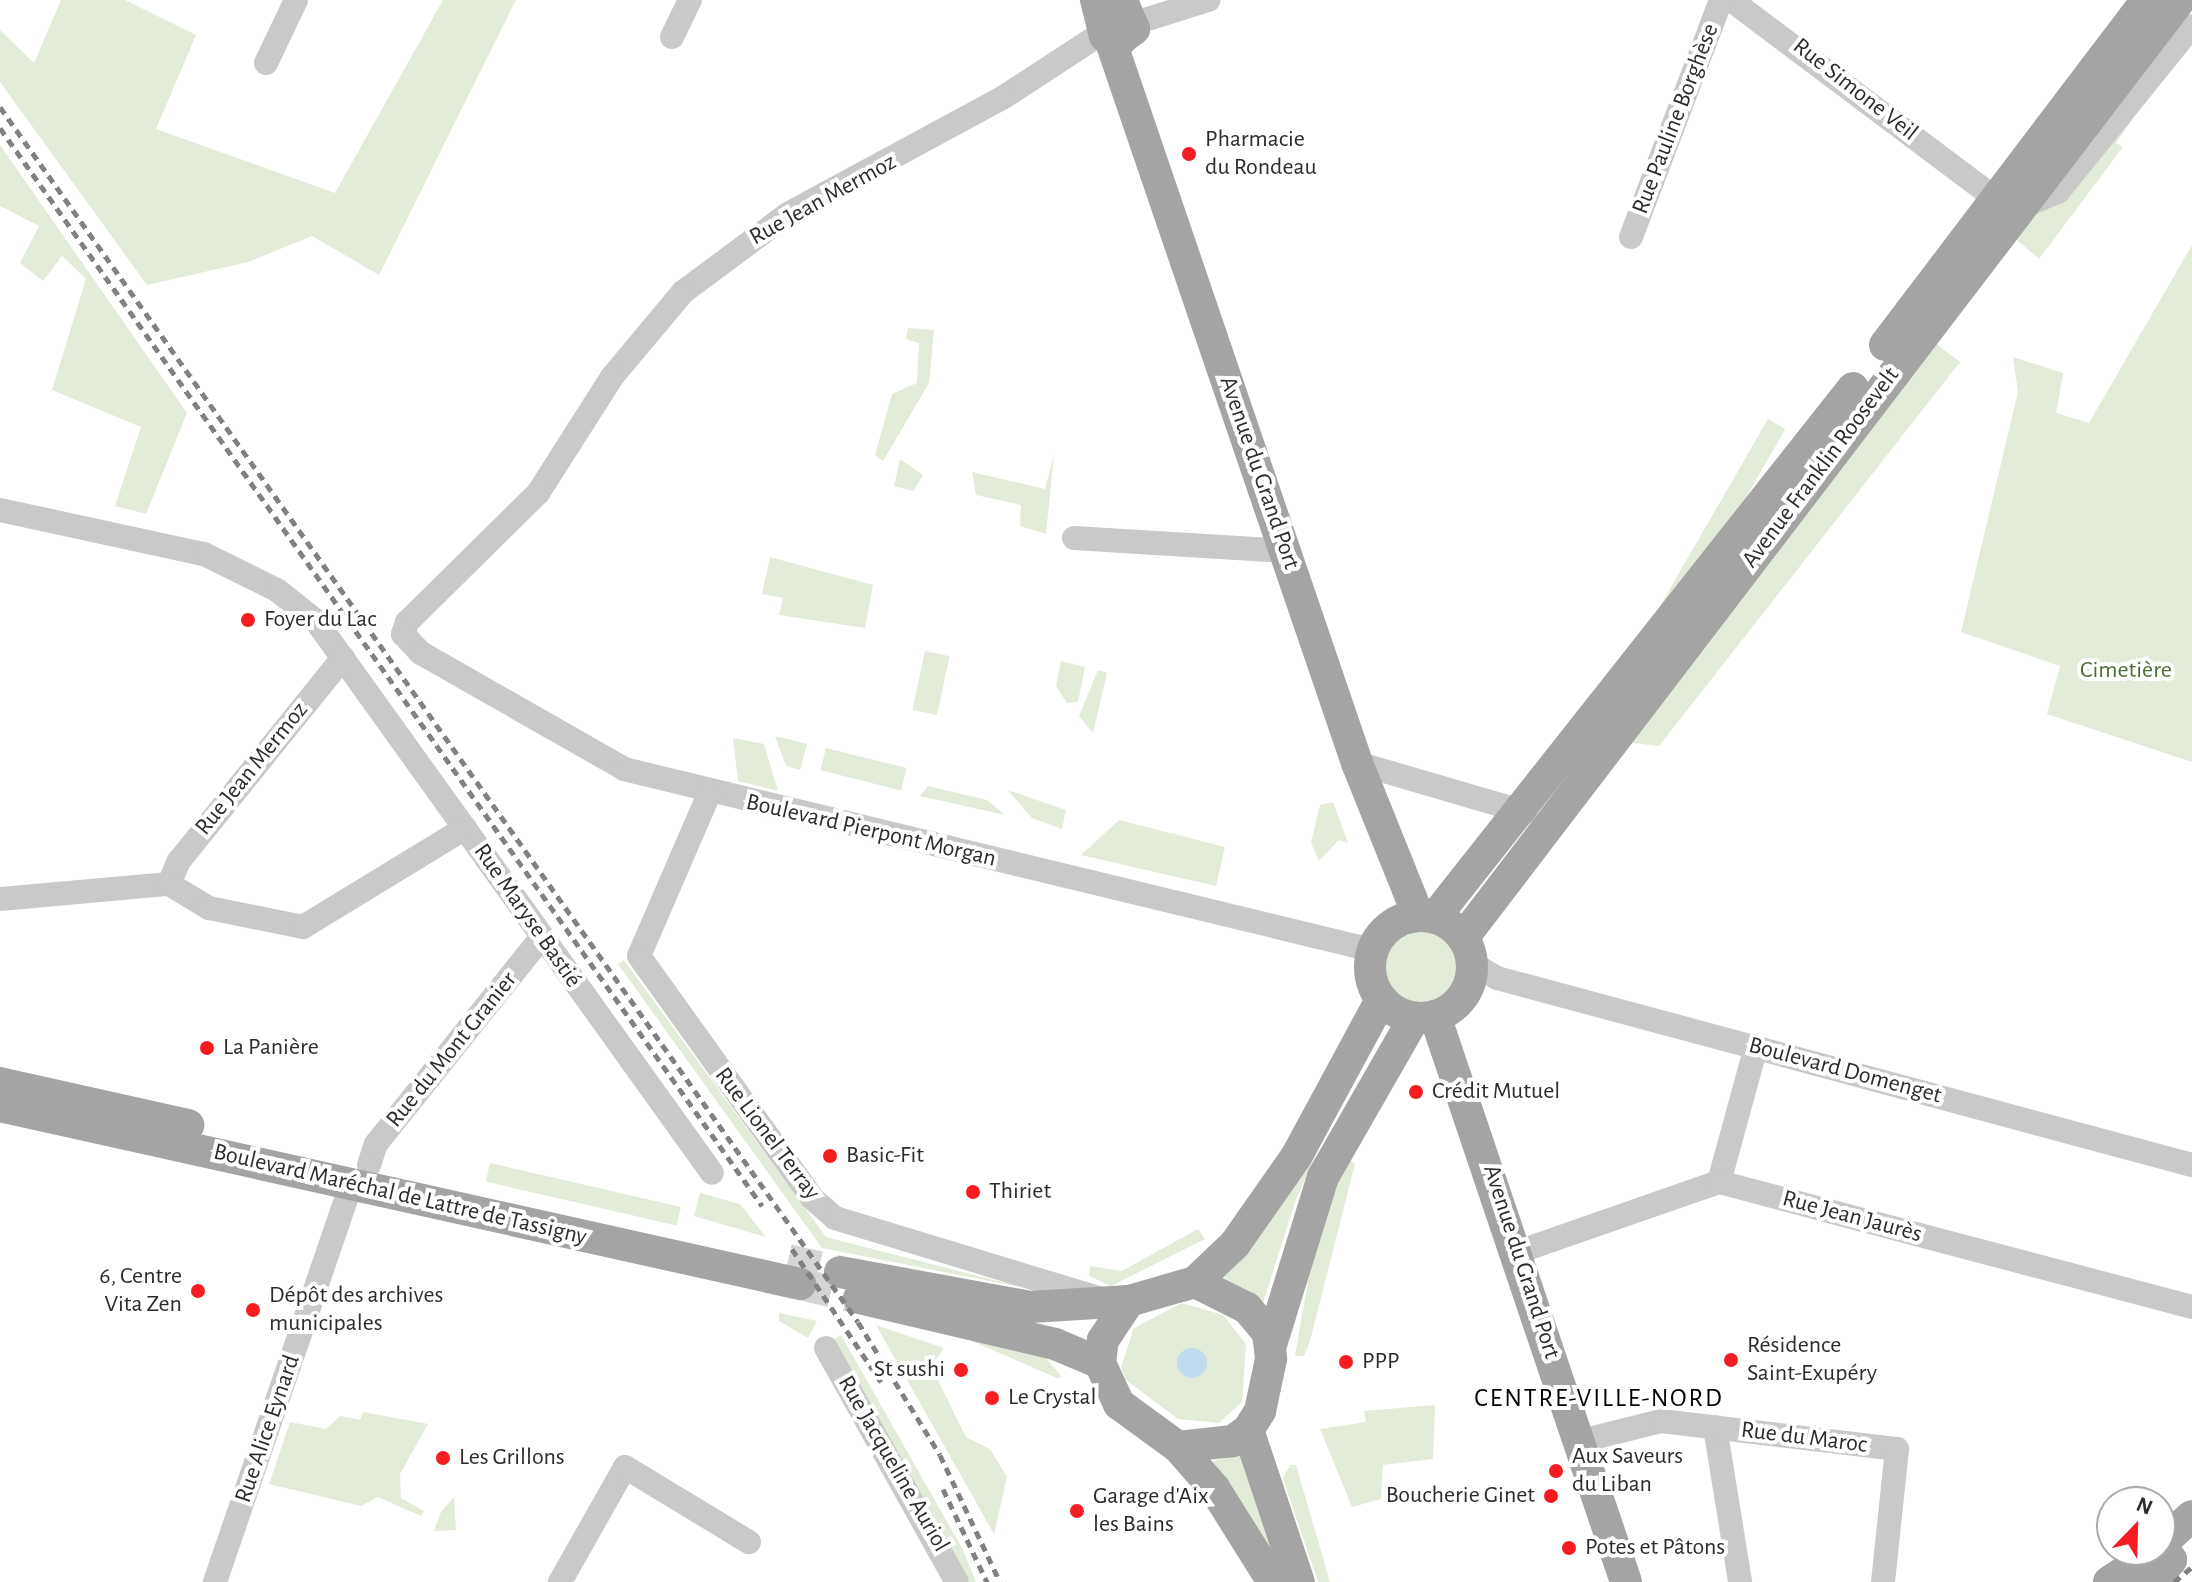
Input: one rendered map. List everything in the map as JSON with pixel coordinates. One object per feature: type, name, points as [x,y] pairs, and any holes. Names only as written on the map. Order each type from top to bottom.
[{"type":"main road","name":"Avenue Franklin Roosevelt","points":[[1437,969],[1525,812],[1764,505],[2147,0]]},
{"type":"main road","name":"Avenue Franklin Roosevelt","points":[[1437,969],[1997,197],[2180,0]]},
{"type":"main road","name":"Avenue du Grand Port","points":[[1118,15],[1161,183],[1357,763],[1437,969],[1460,1080],[1626,1582]]},
{"type":"main road","points":[[1178,1447],[1233,1441],[1248,1430],[1260,1411],[1269,1340],[1315,1177],[1385,1045],[1764,505]]},
{"type":"main road","points":[[1372,950],[1437,969],[1369,972],[1372,950]]},
{"type":"main road","points":[[840,1272],[1016,1306],[1120,1302],[1201,1284],[1235,1244],[1437,969]]},
{"type":"main road","points":[[1269,1340],[1323,1177],[1437,969]]},
{"type":"main road","name":"Boulevard Maréchal de Lattre de Tassigny","points":[[0,1083],[360,1175],[794,1272]]},
{"type":"main road","name":"Boulevard Maréchal de Lattre de Tassigny","points":[[0,1106],[360,1175]]},
{"type":"main road","points":[[1201,1284],[1247,1308],[1269,1340]]},
{"type":"main road","points":[[859,1298],[1055,1344],[1100,1363]]},
{"type":"main road","points":[[1120,1302],[1103,1340],[1100,1363],[1119,1404],[1178,1447],[1214,1488],[1273,1582]]},
{"type":"main road","points":[[1248,1430],[1299,1582]]},
{"type":"main road","points":[[2176,1531],[2192,1517]]},
{"type":"street","points":[[266,63],[296,0]]},
{"type":"street","points":[[672,37],[690,0]]},
{"type":"street","name":"Rue Jean Mermoz","points":[[403,634],[407,622],[538,493],[612,377],[683,292],[788,214],[1004,97],[1118,15],[1170,12],[1208,0]]},
{"type":"street","name":"Rue Pauline Borghèse","points":[[1631,237],[1721,0]]},
{"type":"street","name":"Rue Simone Veil","points":[[1731,0],[1997,197]]},
{"type":"street","points":[[1997,197],[2058,192],[2192,26]]},
{"type":"street","points":[[0,510],[204,554],[277,590],[316,621],[343,658]]},
{"type":"street","points":[[1074,538],[1286,551]]},
{"type":"street","name":"Boulevard Pierpont Morgan","points":[[403,634],[421,653],[624,769],[709,794],[1372,950]]},
{"type":"street","name":"Rue Jean Mermoz","points":[[169,884],[179,861],[343,658]]},
{"type":"street","name":"Rue Maryse Bastié","points":[[343,658],[712,1173]]},
{"type":"street","points":[[1357,763],[1525,812]]},
{"type":"street","name":"Rue Lionel Terray","points":[[709,794],[639,956],[812,1198],[835,1218],[1120,1302]]},
{"type":"street","points":[[0,899],[169,884],[209,908],[303,927],[465,828]]},
{"type":"street","name":"Rue du Mont Granier","points":[[360,1175],[387,1132],[542,937]]},
{"type":"street","name":"Boulevard Domenget","points":[[1437,969],[1756,1047],[2192,1165]]},
{"type":"street","points":[[1518,1252],[1719,1182],[1756,1047]]},
{"type":"street","name":"Rue Alice Eynard","points":[[215,1582],[360,1175]]},
{"type":"street","name":"Rue Jean Jaurès","points":[[1719,1182],[2192,1307]]},
{"type":"street","name":"Rue Jacqueline Auriol","points":[[826,1348],[957,1582]]},
{"type":"street","name":"Rue du Maroc","points":[[1581,1441],[1661,1421],[1897,1449],[1883,1582]]},
{"type":"street","points":[[1715,1427],[1740,1582]]},
{"type":"street","points":[[560,1582],[625,1467],[749,1542]]},
{"type":"green space","points":[[61,0],[125,0],[196,35],[156,129],[335,193],[443,0],[516,0],[379,275],[312,236],[248,262],[147,285],[0,82],[0,30],[34,63]]},
{"type":"green space","points":[[2152,91],[2116,143],[2123,147],[2039,259],[2017,240],[2022,221]]},
{"type":"green space","points":[[0,145],[187,413],[146,514],[115,506],[141,427],[52,390],[86,279],[62,256],[43,281],[20,263],[39,226],[0,206]]},
{"type":"green space","name":"Cimetière","points":[[2192,245],[2192,762],[2047,714],[2060,666],[1961,632],[2018,392],[2013,357],[2063,373],[2056,413],[2089,423]]},
{"type":"green space","points":[[908,328],[934,330],[929,383],[883,461],[875,455],[892,394],[917,383],[919,343],[906,339]]},
{"type":"green space","points":[[1930,339],[1960,362],[1659,746],[1624,742]]},
{"type":"green space","points":[[1768,419],[1785,429],[1611,731],[1594,721]]},
{"type":"green space","points":[[1054,455],[1046,534],[1020,526],[1021,505],[976,495],[972,472],[1045,489]]},
{"type":"green space","points":[[900,459],[923,475],[913,491],[894,486]]},
{"type":"green space","points":[[770,557],[873,585],[865,628],[779,615],[783,598],[762,594]]},
{"type":"green space","points":[[925,651],[949,656],[937,715],[913,710]]},
{"type":"green space","points":[[1061,661],[1085,667],[1078,702],[1067,703],[1056,686]]},
{"type":"green space","points":[[1098,670],[1107,673],[1093,733],[1079,716]]},
{"type":"green space","points":[[775,736],[807,744],[800,770],[786,766]]},
{"type":"green space","points":[[733,738],[764,744],[778,791],[738,781]]},
{"type":"green space","points":[[826,748],[907,768],[901,790],[820,770]]},
{"type":"green space","points":[[928,786],[987,800],[1005,815],[920,796]]},
{"type":"green space","points":[[1008,790],[1066,810],[1062,829],[1032,818]]},
{"type":"green space","points":[[1333,802],[1348,843],[1339,840],[1319,861],[1311,843],[1320,805]]},
{"type":"green space","points":[[1119,820],[1225,847],[1216,886],[1081,855]]},
{"type":"green space","points":[[1421,929],[1442,935],[1452,945],[1458,966],[1452,987],[1442,997],[1421,1003],[1400,997],[1390,987],[1384,966],[1390,945],[1400,935]]},
{"type":"green space","points":[[624,960],[826,1237],[1025,1288],[822,1248],[618,964]]},
{"type":"green space","points":[[1331,1123],[1296,1199],[1263,1303],[1222,1276]]},
{"type":"green space","points":[[1345,1157],[1355,1164],[1310,1341],[1304,1356],[1295,1356],[1314,1246]]},
{"type":"green space","points":[[490,1163],[681,1207],[677,1226],[486,1182]]},
{"type":"green space","points":[[700,1193],[740,1204],[766,1237],[694,1216]]},
{"type":"green space","points":[[1198,1229],[1205,1239],[1111,1286],[1089,1276],[1090,1266],[1122,1271]]},
{"type":"green space","points":[[1182,1303],[1223,1315],[1246,1344],[1242,1402],[1219,1423],[1178,1419],[1126,1380],[1121,1367],[1134,1328]]},
{"type":"green space","points":[[779,1313],[817,1321],[808,1338],[779,1321]]},
{"type":"green space","points":[[876,1325],[944,1348],[931,1366],[966,1437],[990,1449],[1007,1477],[994,1534]]},
{"type":"green space","points":[[949,1331],[1044,1356],[1062,1377],[1057,1378]]},
{"type":"green space","points":[[841,1335],[962,1548],[976,1582],[963,1582],[829,1343]]},
{"type":"green space","points":[[1435,1405],[1433,1459],[1383,1465],[1381,1499],[1352,1507],[1320,1429],[1366,1422],[1364,1411]]},
{"type":"green space","points":[[363,1412],[428,1424],[400,1474],[401,1498],[424,1511],[421,1516],[378,1497],[361,1506],[269,1484],[290,1422],[326,1429],[340,1416],[360,1420]]},
{"type":"green space","points":[[1243,1452],[1288,1582],[1211,1462]]},
{"type":"green space","points":[[1290,1465],[1296,1465],[1330,1582],[1318,1582],[1283,1478]]},
{"type":"green space","points":[[454,1497],[456,1530],[434,1531],[441,1512]]},
{"type":"water","points":[[1192,1348],[1203,1352],[1207,1363],[1203,1374],[1192,1378],[1181,1374],[1177,1363],[1181,1352]]},
{"type":"tunnel","points":[[788,1260],[840,1272]]},
{"type":"tunnel","points":[[800,1284],[859,1298]]},
{"type":"railway","points":[[0,107],[858,1322],[940,1455],[1000,1582]]},
{"type":"railway","points":[[0,128],[762,1206]]},
{"type":"railway","points":[[792,1249],[881,1382]]},
{"type":"railway","points":[[943,1489],[987,1582]]},
{"type":"railway","points":[[2174,1582],[2192,1567]]},
{"type":"place","name":"Pharmacie du Rondeau","points":[[1189,154]]},
{"type":"place","name":"Foyer du Lac","points":[[248,620]]},
{"type":"place","name":"La Panière","points":[[207,1048]]},
{"type":"place","name":"Crédit Mutuel","points":[[1416,1092]]},
{"type":"place","name":"Basic-Fit","points":[[830,1156]]},
{"type":"place","name":"Thiriet","points":[[973,1192]]},
{"type":"place","name":"6, Centre Vita Zen","points":[[198,1291]]},
{"type":"place","name":"Dépôt des archives municipales","points":[[253,1310]]},
{"type":"place","name":"Résidence Saint-Exupéry","points":[[1731,1360]]},
{"type":"place","name":"PPP","points":[[1346,1362]]},
{"type":"place","name":"St sushi","points":[[961,1370]]},
{"type":"place","name":"Le Crystal","points":[[992,1398]]},
{"type":"place","name":"Les Grillons","points":[[443,1458]]},
{"type":"place","name":"Aux Saveurs du Liban","points":[[1556,1471]]},
{"type":"place","name":"Boucherie Ginet","points":[[1551,1496]]},
{"type":"place","name":"Garage d'Aix les Bains","points":[[1077,1511]]},
{"type":"place","name":"Potes et Pâtons","points":[[1569,1548]]},
{"type":"district","name":"CENTRE-VILLE-NORD","points":[[1599,1399]]}]
